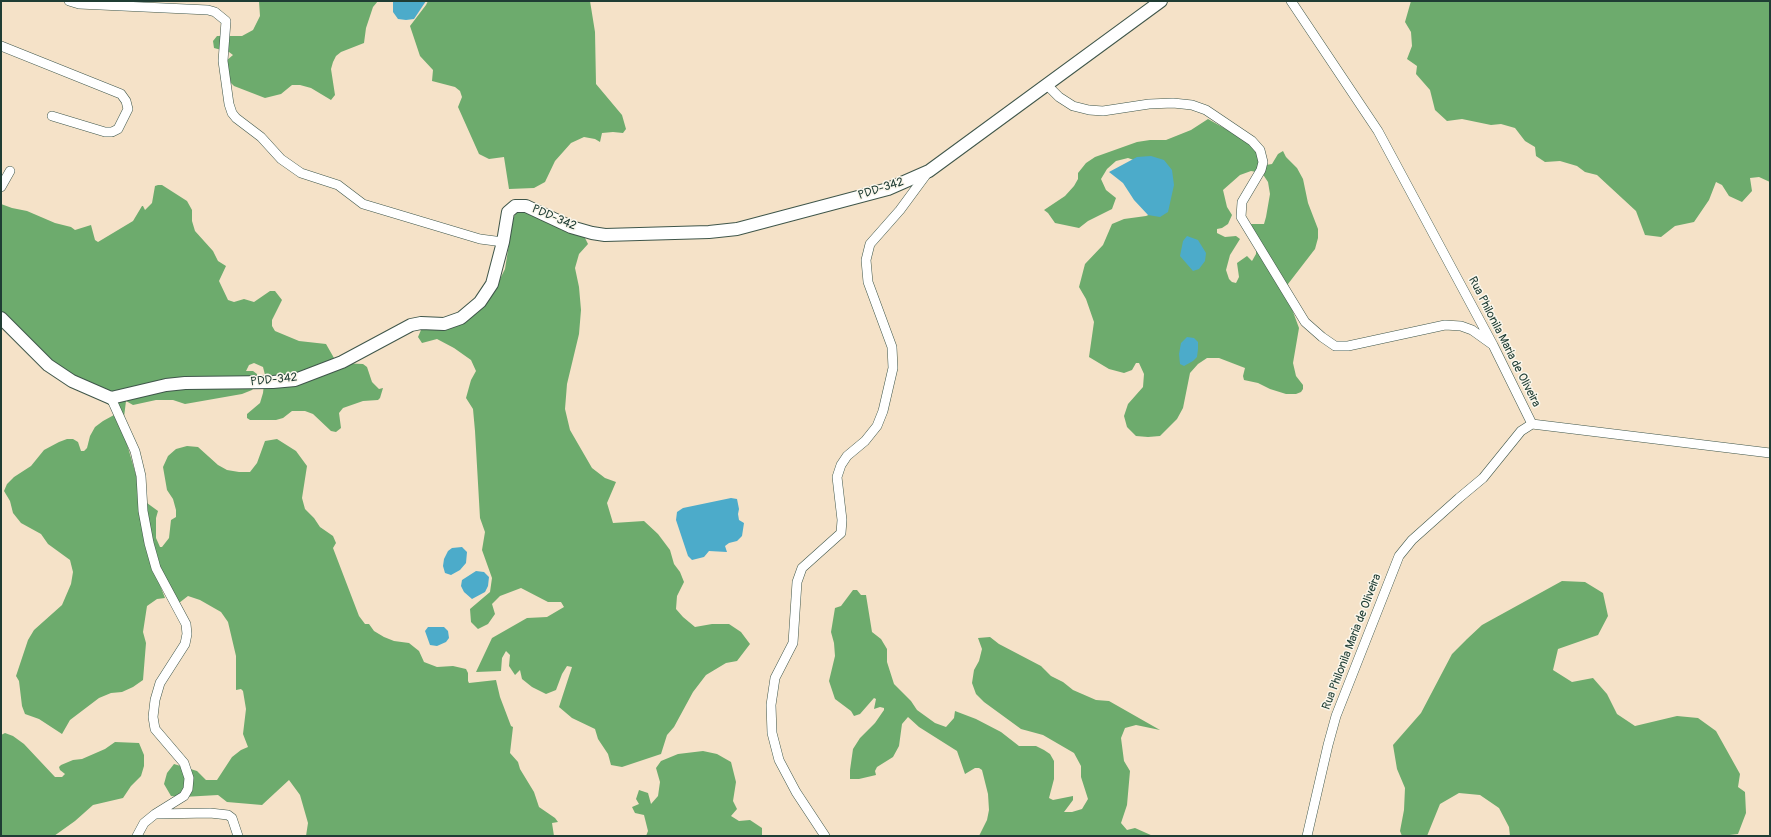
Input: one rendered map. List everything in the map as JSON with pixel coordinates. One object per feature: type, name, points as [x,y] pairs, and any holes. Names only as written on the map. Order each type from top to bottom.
[{"type":"street","points":[[69,1],[79,4],[208,10],[215,12],[226,21],[223,61],[229,104],[232,113],[236,118],[261,137],[281,159],[301,173],[338,185],[362,204],[480,239],[503,242]]},
{"type":"street","name":"PDD-342","points":[[111,398],[166,385],[295,380],[342,362],[412,325],[422,323],[444,324],[461,318],[480,302],[492,284],[503,242],[508,212],[515,206],[526,206],[572,227],[605,235],[710,232],[737,229],[888,189],[929,171],[1161,1]]},
{"type":"street","name":"Rua Philonila Maria de Oliveira","points":[[1291,1],[1378,131],[1493,345],[1532,424],[1521,431],[1483,478],[1412,540],[1399,556],[1336,716],[1307,836]]},
{"type":"street","points":[[1,46],[121,94],[126,101],[128,109],[118,129],[112,132],[105,132],[52,116]]},
{"type":"street","points":[[1046,85],[1068,103],[1089,110],[1103,111],[1173,102],[1192,105],[1206,110],[1252,141],[1260,150],[1262,162],[1261,170],[1242,202],[1241,217],[1305,322],[1322,337],[1336,346],[1348,346],[1445,325],[1461,326],[1472,330],[1493,345]]},
{"type":"street","points":[[1,187],[10,171]]},
{"type":"street","points":[[825,836],[796,792],[779,760],[772,733],[771,705],[775,678],[793,643],[797,582],[802,568],[841,533],[842,520],[838,477],[840,465],[847,456],[865,441],[877,426],[883,410],[893,368],[892,347],[868,282],[866,260],[870,244],[900,210],[929,171]]},
{"type":"street","points":[[1,318],[48,365],[72,381],[111,398],[135,452],[140,476],[148,543],[156,568],[186,624],[187,634],[184,644],[160,683],[155,700],[153,717],[155,729],[184,763],[189,778],[188,789],[184,796],[155,814],[144,823],[137,836]]},
{"type":"street","points":[[1532,424],[1770,453]]},
{"type":"street","points":[[155,814],[210,813],[228,815],[232,818],[238,836]]},
{"type":"green space","points":[[259,1],[378,1],[373,7],[366,28],[364,43],[341,52],[336,56],[333,62],[331,69],[335,95],[331,100],[311,88],[300,85],[292,85],[281,94],[265,98],[234,86],[230,82],[226,61],[233,55],[229,52],[214,48],[213,41],[217,36],[242,36],[253,30],[260,16]]},
{"type":"green space","points":[[428,1],[590,1],[595,32],[596,84],[622,115],[626,129],[623,133],[602,133],[600,142],[595,139],[584,137],[571,143],[555,161],[545,182],[534,188],[509,189],[504,157],[489,159],[479,154],[458,107],[462,97],[460,91],[455,87],[432,81],[433,70],[420,56],[410,26]]},
{"type":"green space","points":[[1411,1],[1770,1],[1770,182],[1759,177],[1750,178],[1752,191],[1742,202],[1729,196],[1722,185],[1716,182],[1709,200],[1694,222],[1675,226],[1661,237],[1645,235],[1636,211],[1597,175],[1585,172],[1577,166],[1560,161],[1545,162],[1536,156],[1535,147],[1525,141],[1515,128],[1501,124],[1491,125],[1462,119],[1447,121],[1435,110],[1430,90],[1416,74],[1417,66],[1407,59],[1412,46],[1411,32],[1405,22]]},
{"type":"green space","points":[[1208,119],[1254,145],[1266,165],[1272,164],[1278,154],[1283,151],[1286,157],[1297,168],[1303,179],[1308,203],[1318,229],[1318,238],[1315,249],[1288,284],[1292,309],[1299,328],[1293,363],[1296,376],[1303,385],[1303,389],[1301,392],[1296,394],[1286,394],[1270,389],[1258,383],[1244,380],[1243,376],[1245,368],[1219,358],[1207,358],[1198,364],[1190,373],[1183,408],[1177,419],[1160,436],[1136,436],[1127,427],[1124,416],[1128,404],[1143,387],[1144,374],[1139,363],[1136,363],[1132,370],[1124,373],[1109,369],[1089,357],[1094,322],[1086,299],[1079,287],[1085,264],[1103,245],[1112,224],[1124,219],[1146,216],[1158,211],[1151,166],[1128,158],[1116,161],[1107,169],[1101,179],[1106,190],[1116,198],[1112,209],[1088,221],[1079,228],[1055,223],[1044,210],[1065,196],[1078,179],[1078,173],[1086,163],[1095,157],[1137,142],[1166,140],[1191,130]],"holes":[[[1251,171],[1262,173],[1268,182],[1270,194],[1264,224],[1251,224],[1256,246],[1256,254],[1252,261],[1247,256],[1237,263],[1239,277],[1236,283],[1232,282],[1229,279],[1226,270],[1230,255],[1240,239],[1236,236],[1225,237],[1217,233],[1217,229],[1228,224],[1232,215],[1227,207],[1223,190],[1240,175]]]},
{"type":"green space","points":[[162,185],[187,201],[192,210],[192,221],[195,231],[213,251],[218,261],[226,266],[219,281],[228,300],[234,302],[244,299],[254,302],[270,291],[275,291],[282,300],[272,320],[272,326],[275,331],[299,341],[326,344],[334,358],[340,363],[363,364],[367,367],[372,382],[379,389],[383,388],[378,400],[363,401],[343,408],[339,413],[341,428],[336,432],[331,431],[313,414],[305,411],[292,411],[283,418],[276,420],[250,420],[247,418],[247,414],[260,403],[263,393],[265,375],[263,367],[254,363],[249,365],[246,371],[253,371],[257,374],[257,384],[252,390],[242,394],[185,404],[173,400],[156,400],[133,405],[126,401],[123,425],[125,437],[142,496],[147,503],[158,511],[156,518],[156,538],[160,547],[162,547],[169,538],[171,520],[176,517],[173,499],[167,490],[163,467],[168,456],[176,449],[187,446],[198,447],[218,465],[227,470],[239,472],[250,472],[257,463],[265,441],[277,439],[296,451],[307,466],[302,498],[305,509],[320,527],[333,536],[336,543],[333,548],[359,616],[365,624],[369,624],[374,631],[384,637],[394,641],[409,643],[419,651],[424,662],[437,667],[453,666],[466,669],[469,683],[496,680],[500,697],[511,726],[513,727],[510,753],[518,762],[520,769],[534,792],[539,807],[555,818],[558,822],[552,823],[554,836],[306,836],[308,823],[300,795],[289,780],[262,805],[227,802],[218,795],[183,797],[171,796],[164,784],[167,773],[174,764],[197,771],[206,780],[217,780],[232,757],[248,747],[243,734],[246,709],[243,691],[241,689],[236,690],[236,656],[228,622],[221,612],[200,600],[188,596],[179,603],[160,585],[165,598],[157,599],[147,606],[143,632],[146,643],[143,680],[122,692],[111,693],[99,698],[70,720],[62,734],[39,719],[25,714],[22,706],[19,681],[16,676],[28,640],[34,630],[62,605],[71,584],[73,572],[70,560],[48,544],[41,534],[21,523],[13,513],[10,501],[4,491],[7,484],[14,477],[31,466],[44,450],[59,442],[67,439],[73,439],[78,442],[81,451],[84,451],[87,448],[90,436],[95,427],[114,415],[114,409],[105,402],[84,393],[40,363],[1,325],[1,204],[27,211],[55,223],[71,227],[75,230],[91,225],[95,240],[98,242],[133,221],[142,206],[145,210],[152,203],[155,186]]},
{"type":"green space","points":[[517,211],[527,211],[584,236],[588,244],[579,254],[575,268],[579,287],[581,310],[579,334],[567,384],[565,409],[570,430],[592,468],[605,478],[616,482],[607,503],[613,523],[644,521],[658,534],[670,550],[674,564],[680,572],[684,582],[677,596],[676,609],[683,617],[695,627],[712,624],[729,624],[741,632],[750,644],[737,661],[726,663],[706,675],[693,692],[674,727],[667,735],[661,754],[622,767],[611,765],[608,754],[598,739],[595,729],[572,718],[559,707],[572,667],[567,666],[562,674],[556,690],[546,694],[532,687],[522,679],[520,670],[515,675],[509,666],[510,655],[506,651],[502,658],[501,671],[476,672],[492,638],[527,618],[547,617],[564,607],[561,602],[548,602],[521,588],[500,596],[492,604],[495,614],[488,624],[478,629],[471,622],[470,609],[490,592],[492,578],[482,550],[485,532],[480,518],[473,409],[466,398],[471,380],[476,371],[471,360],[454,348],[437,339],[422,343],[418,337],[421,330],[432,329],[470,318],[492,295],[505,269],[513,219]]},
{"type":"green space","points":[[1562,581],[1585,582],[1603,593],[1608,616],[1598,635],[1558,649],[1553,670],[1572,682],[1593,678],[1607,694],[1617,714],[1635,726],[1677,716],[1698,718],[1716,731],[1740,774],[1738,787],[1745,792],[1746,813],[1738,834],[1721,836],[1510,836],[1509,827],[1499,808],[1480,795],[1459,793],[1440,804],[1427,836],[1402,836],[1400,831],[1404,810],[1405,788],[1397,769],[1393,745],[1421,713],[1452,654],[1467,639],[1482,625]]},
{"type":"green space","points":[[853,590],[857,590],[861,595],[866,595],[872,632],[881,639],[887,649],[887,662],[894,684],[911,701],[917,710],[935,723],[946,727],[954,718],[955,711],[976,719],[1001,732],[1019,746],[1036,746],[1050,754],[1054,761],[1054,779],[1049,798],[1053,800],[1073,796],[1073,800],[1064,812],[1072,812],[1082,809],[1088,799],[1081,777],[1081,766],[1074,753],[1043,735],[1021,729],[984,702],[976,694],[972,683],[974,670],[979,661],[982,649],[978,638],[990,637],[999,644],[1041,666],[1051,676],[1063,682],[1073,690],[1096,700],[1109,701],[1160,730],[1136,725],[1125,728],[1121,738],[1124,761],[1130,771],[1127,805],[1121,823],[1127,830],[1135,828],[1153,836],[979,836],[987,820],[989,810],[988,794],[982,770],[975,768],[965,774],[957,751],[919,727],[908,717],[902,724],[899,746],[893,757],[877,767],[875,771],[876,775],[859,779],[850,779],[853,749],[860,738],[875,723],[884,710],[884,708],[880,707],[874,709],[876,699],[874,698],[860,714],[854,716],[851,711],[835,699],[829,681],[835,656],[831,632],[835,608],[841,606]]},
{"type":"green space","points":[[5,733],[13,736],[24,744],[55,777],[62,777],[65,774],[60,770],[59,767],[61,765],[73,760],[82,759],[105,749],[115,742],[139,743],[144,755],[144,766],[141,776],[131,786],[123,798],[93,805],[75,821],[54,836],[1,836],[1,735]]},
{"type":"green space","points":[[703,751],[717,754],[731,762],[736,782],[733,801],[737,809],[731,816],[739,821],[750,820],[762,828],[762,836],[646,836],[648,831],[644,815],[635,813],[632,807],[639,804],[636,799],[639,790],[648,793],[651,804],[658,796],[660,782],[656,768],[661,761],[678,754]]},
{"type":"water","points":[[393,1],[426,1],[414,19],[406,20],[398,19],[393,12]]},
{"type":"water","points":[[1151,156],[1164,160],[1172,170],[1174,185],[1168,212],[1160,217],[1148,215],[1134,200],[1123,183],[1109,172],[1137,157]]},
{"type":"water","points":[[1187,236],[1198,240],[1206,253],[1205,261],[1199,269],[1193,271],[1180,256],[1183,241]]},
{"type":"water","points":[[1187,337],[1194,338],[1198,342],[1198,349],[1197,357],[1184,366],[1180,364],[1179,354],[1181,343]]},
{"type":"water","points":[[731,498],[737,499],[739,520],[744,523],[742,536],[737,541],[729,543],[725,546],[727,552],[709,551],[704,557],[692,560],[688,556],[676,520],[677,512],[683,508]]},
{"type":"water","points":[[462,547],[467,552],[466,563],[460,570],[451,575],[445,573],[443,566],[444,559],[448,551],[452,548]]},
{"type":"water","points":[[476,571],[484,572],[489,577],[488,586],[485,592],[472,599],[464,592],[461,586],[462,580]]},
{"type":"water","points":[[428,627],[444,627],[448,631],[449,638],[446,642],[437,646],[430,645],[425,631]]}]
